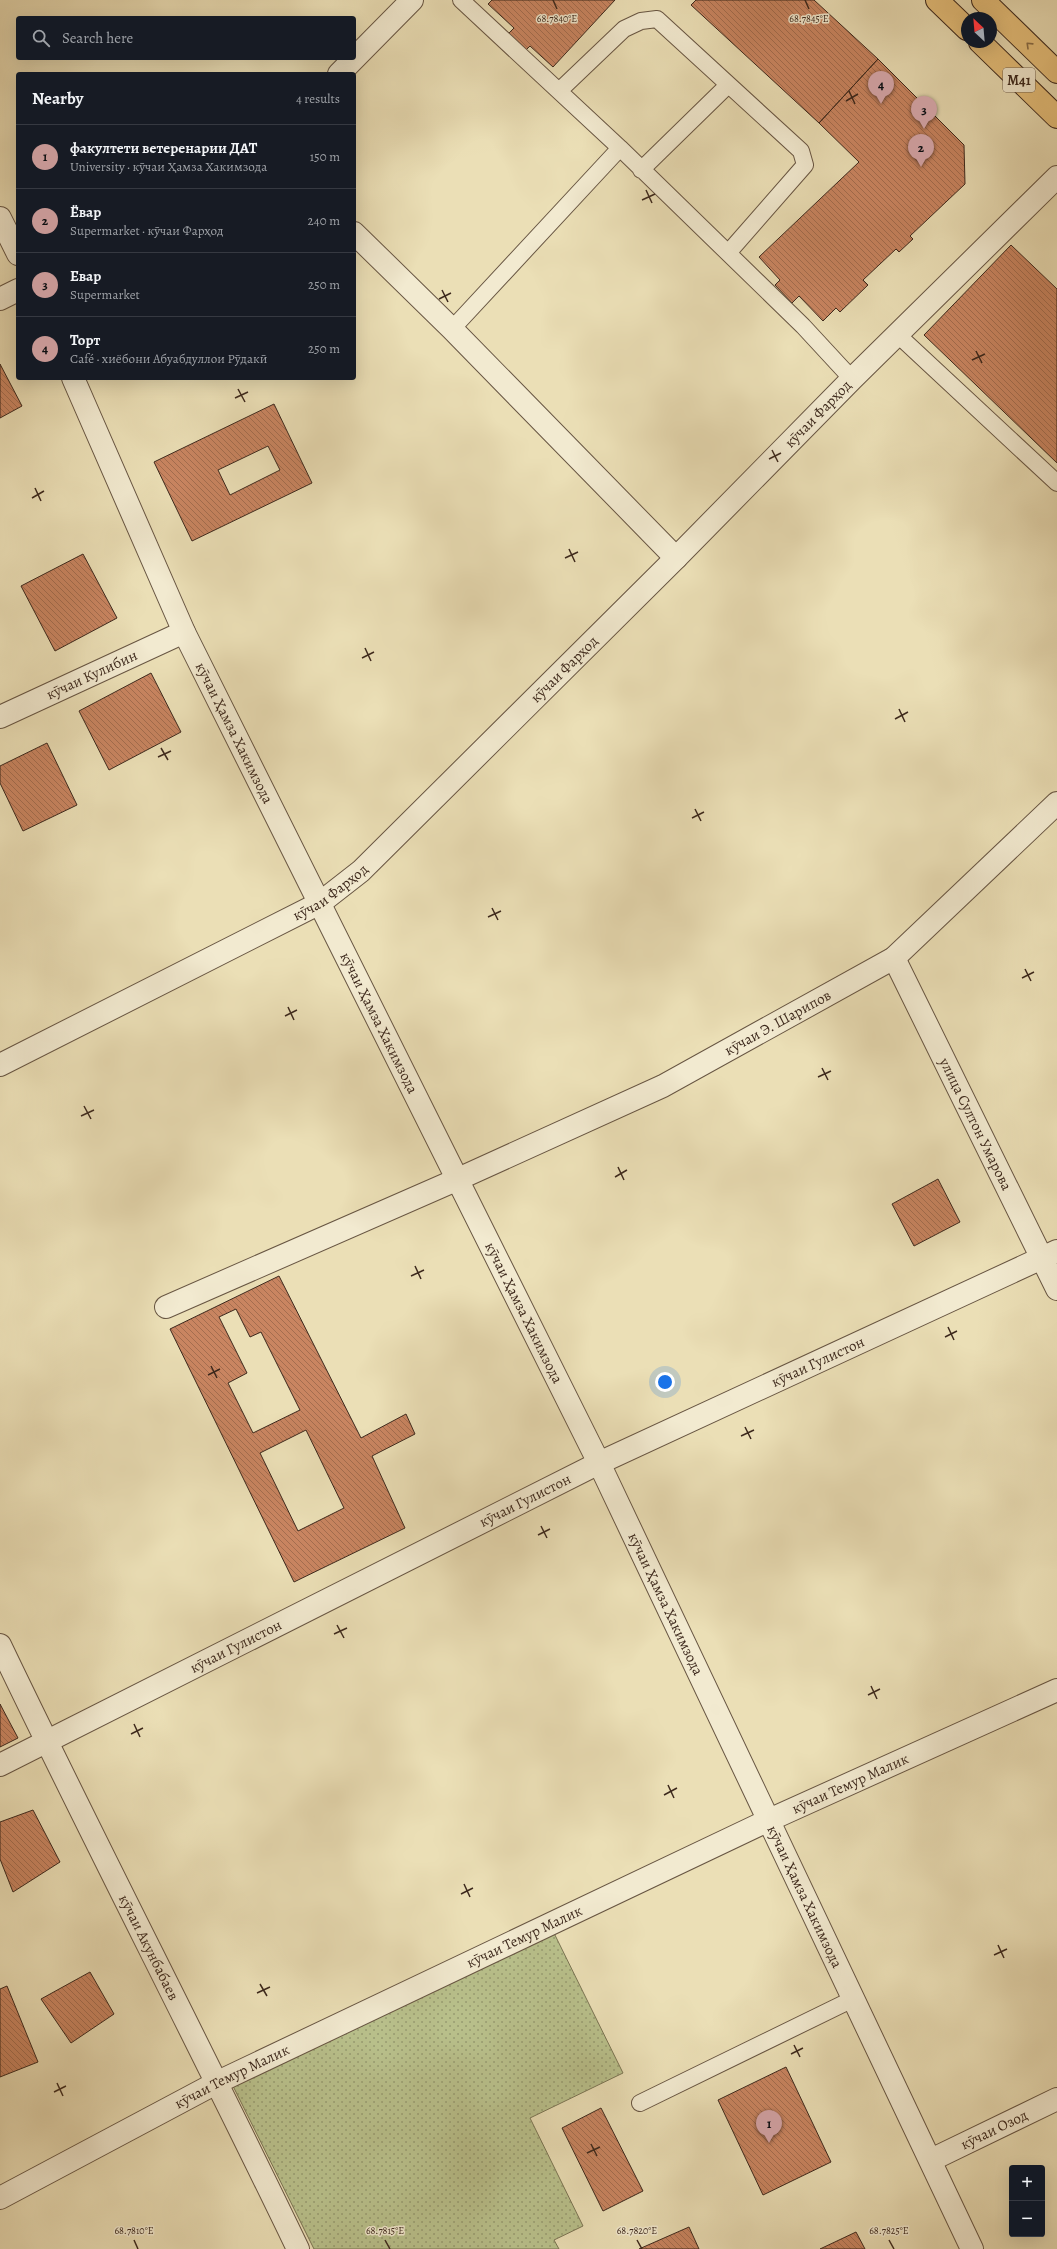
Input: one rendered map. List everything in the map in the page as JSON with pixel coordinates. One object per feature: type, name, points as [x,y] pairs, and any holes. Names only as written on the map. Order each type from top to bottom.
[{"type":"highway","points":[[983,0],[1057,72]]},
{"type":"highway","points":[[942,1],[961,22]]},
{"type":"highway","name":"M41","points":[[986,48],[1057,117]]},
{"type":"street","points":[[356,57],[412,0]]},
{"type":"street","points":[[341,72],[353,60]]},
{"type":"street","name":"кӯчаи Фарҳод","points":[[0,1064],[320,904],[361,871],[676,558],[852,379],[1057,177]]},
{"type":"street","points":[[0,218],[16,250]]},
{"type":"street","points":[[356,235],[452,329],[676,558]]},
{"type":"street","points":[[0,299],[16,291]]},
{"type":"street","name":"кӯчаи Ҳамза Хакимзода","points":[[74,380],[184,632],[456,1180],[599,1463],[972,2249]]},
{"type":"street","name":"кӯчаи Кулибин","points":[[0,717],[184,632]]},
{"type":"street","name":"кӯчаи Э. Шарипов","points":[[166,1307],[456,1180],[663,1086],[894,958],[1057,803]]},
{"type":"street","name":"улица Султон Умарова","points":[[894,958],[1050,1255],[1057,1289]]},
{"type":"street","name":"кӯчаи Гулистон","points":[[0,1765],[599,1463],[1050,1255]]},
{"type":"street","name":"кӯчаи Акунбабаев","points":[[0,1645],[46,1742],[218,2082],[298,2249]]},
{"type":"street","name":"кӯчаи Темур Малик","points":[[0,2198],[218,2082],[768,1821],[1057,1690]]},
{"type":"street","name":"кӯчаи Озод","points":[[931,2160],[1057,2099]]},
{"type":"lane","points":[[461,0],[620,148],[640,170],[803,326],[852,379]]},
{"type":"lane","points":[[559,91],[624,29],[641,20],[657,19],[728,86],[801,151],[805,165],[728,253]]},
{"type":"lane","points":[[640,170],[728,86]]},
{"type":"lane","points":[[452,329],[620,148]]},
{"type":"lane","points":[[898,335],[1057,483]]},
{"type":"lane","points":[[640,2103],[853,1999]]},
{"type":"green space","points":[[551,1927],[623,2073],[530,2118],[583,2226],[554,2240],[559,2249],[314,2249],[232,2084]]},
{"type":"building","points":[[492,0],[615,0],[553,67],[530,46],[525,51],[507,35],[514,28],[488,4]]},
{"type":"building","points":[[696,0],[814,0],[878,59],[819,123],[691,5]]},
{"type":"building","points":[[878,59],[964,145],[965,184],[910,236],[913,239],[899,252],[896,249],[863,280],[868,285],[840,312],[836,308],[823,321],[799,296],[792,303],[775,285],[780,280],[759,257],[859,162],[819,123]]},
{"type":"building","points":[[1011,245],[1057,289],[1057,463],[924,335]]},
{"type":"building","points":[[0,364],[22,406],[0,418]]},
{"type":"building","points":[[274,404],[312,483],[192,541],[154,462]],"holes":[[[268,446],[280,470],[230,495],[218,470]]]},
{"type":"building","points":[[83,554],[117,618],[55,651],[21,586]]},
{"type":"building","points":[[151,673],[181,732],[109,770],[79,711]]},
{"type":"building","points":[[47,743],[77,805],[23,831],[0,783],[0,766]]},
{"type":"building","points":[[938,1179],[960,1222],[914,1246],[892,1204]]},
{"type":"building","points":[[279,1276],[361,1438],[406,1414],[415,1434],[372,1456],[405,1528],[294,1582],[170,1329]],"holes":[[[236,1309],[250,1337],[261,1332],[300,1410],[253,1433],[228,1383],[247,1373],[219,1317]],[[306,1430],[344,1508],[298,1531],[260,1453]]]},
{"type":"building","points":[[0,1704],[18,1738],[0,1747]]},
{"type":"building","points":[[33,1810],[60,1862],[13,1892],[0,1859],[0,1822]]},
{"type":"building","points":[[90,1972],[114,2014],[71,2043],[41,1999]]},
{"type":"building","points":[[7,1986],[38,2062],[0,2077],[0,1989]]},
{"type":"building","points":[[786,2067],[831,2162],[763,2195],[718,2100]]},
{"type":"building","points":[[601,2108],[643,2191],[603,2211],[562,2128]]},
{"type":"building","points":[[689,2227],[699,2249],[639,2249]]},
{"type":"building","points":[[856,2232],[865,2249],[820,2249]]},
{"type":"place","name":"Торт","points":[[881,104]]},
{"type":"place","name":"Евар","points":[[924,129]]},
{"type":"place","name":"Ёвар","points":[[921,167]]},
{"type":"place","name":"факултети ветеренарии ДАТ","points":[[769,2143]]}]
